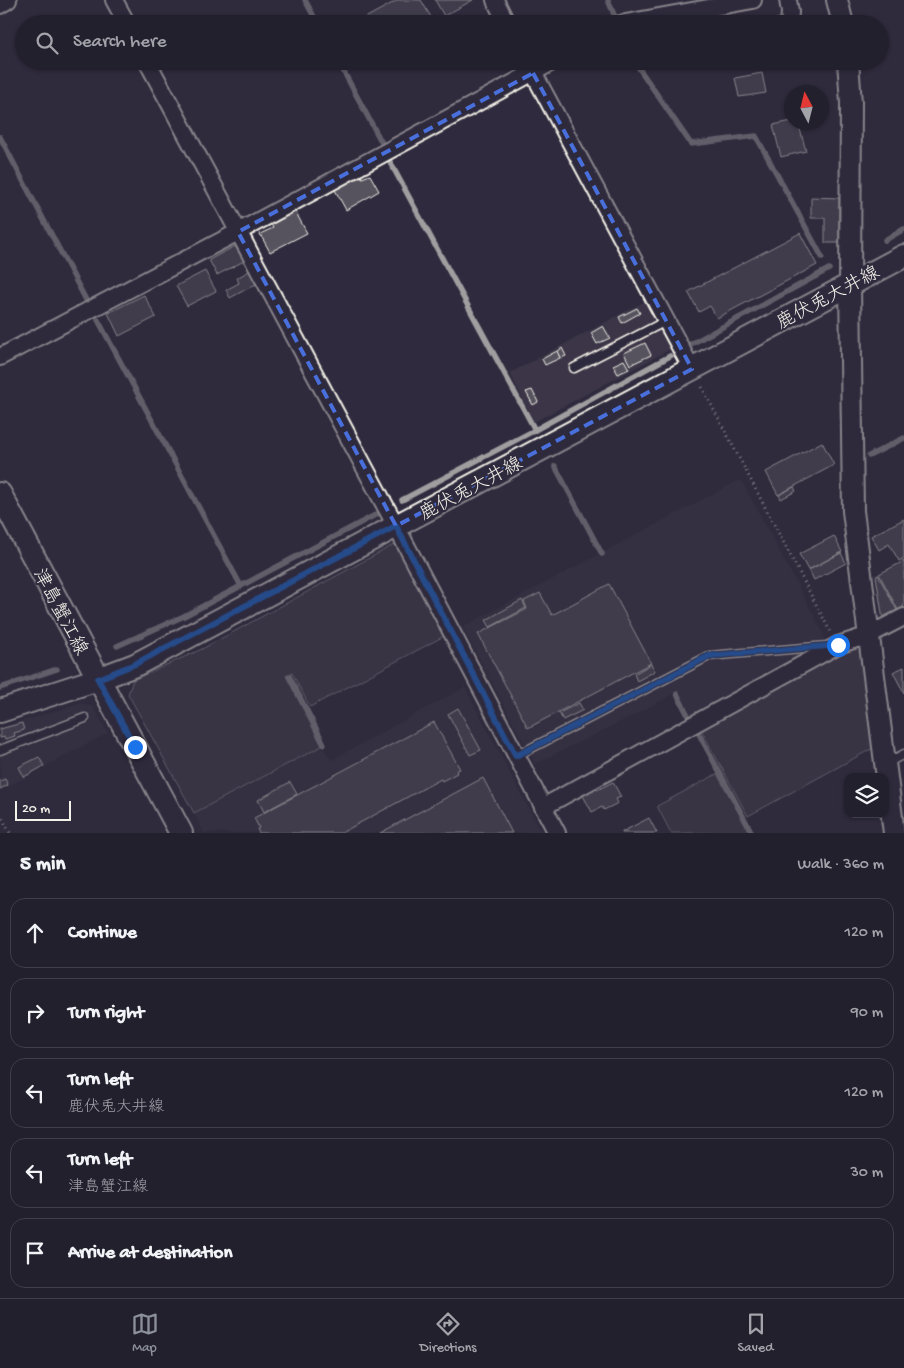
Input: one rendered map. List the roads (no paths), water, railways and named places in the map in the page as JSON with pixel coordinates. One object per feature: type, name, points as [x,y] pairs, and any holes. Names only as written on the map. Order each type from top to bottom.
[{"type":"main road","name":"鹿伏兎大井線","points":[[0,711],[98,679],[135,664],[904,256]]},
{"type":"main road","name":"津島蟹江線","points":[[0,494],[182,833]]},
{"type":"street","points":[[0,4],[8,0]]},
{"type":"street","points":[[114,0],[122,15]]},
{"type":"street","points":[[495,0],[502,15]]},
{"type":"street","points":[[670,15],[753,0]]},
{"type":"street","points":[[788,0],[790,15]]},
{"type":"street","points":[[837,0],[841,15]]},
{"type":"street","points":[[152,70],[396,526],[557,833]]},
{"type":"street","points":[[0,357],[238,232],[525,70]]},
{"type":"street","points":[[532,70],[692,369]]},
{"type":"street","points":[[849,70],[851,103],[850,284],[853,511],[894,833]]},
{"type":"street","points":[[543,807],[838,645],[869,635],[904,617]]},
{"type":"lane","points":[[574,368],[666,321]]},
{"type":"lane","points":[[516,756],[709,656],[838,645]]},
{"type":"lane","points":[[0,750],[85,718]]},
{"type":"lane","points":[[885,764],[904,754]]},
{"type":"waterway","points":[[305,0],[313,15]]},
{"type":"waterway","points":[[608,0],[614,15]]},
{"type":"waterway","points":[[343,70],[383,145]]},
{"type":"waterway","points":[[640,70],[691,144],[756,136],[822,257]]},
{"type":"waterway","points":[[0,137],[86,300]]},
{"type":"waterway","points":[[389,160],[535,430]]},
{"type":"waterway","points":[[885,240],[904,229]]},
{"type":"waterway","points":[[691,344],[829,269]]},
{"type":"waterway","points":[[98,320],[241,586]]},
{"type":"waterway","points":[[402,500],[670,356]]},
{"type":"waterway","points":[[869,456],[904,438]]},
{"type":"waterway","points":[[555,466],[602,554]]},
{"type":"waterway","points":[[117,646],[184,616],[379,513]]},
{"type":"waterway","points":[[0,688],[57,669]]},
{"type":"waterway","points":[[289,676],[324,744]]},
{"type":"waterway","points":[[677,694],[690,719]]},
{"type":"waterway","points":[[699,734],[752,833]]}]
